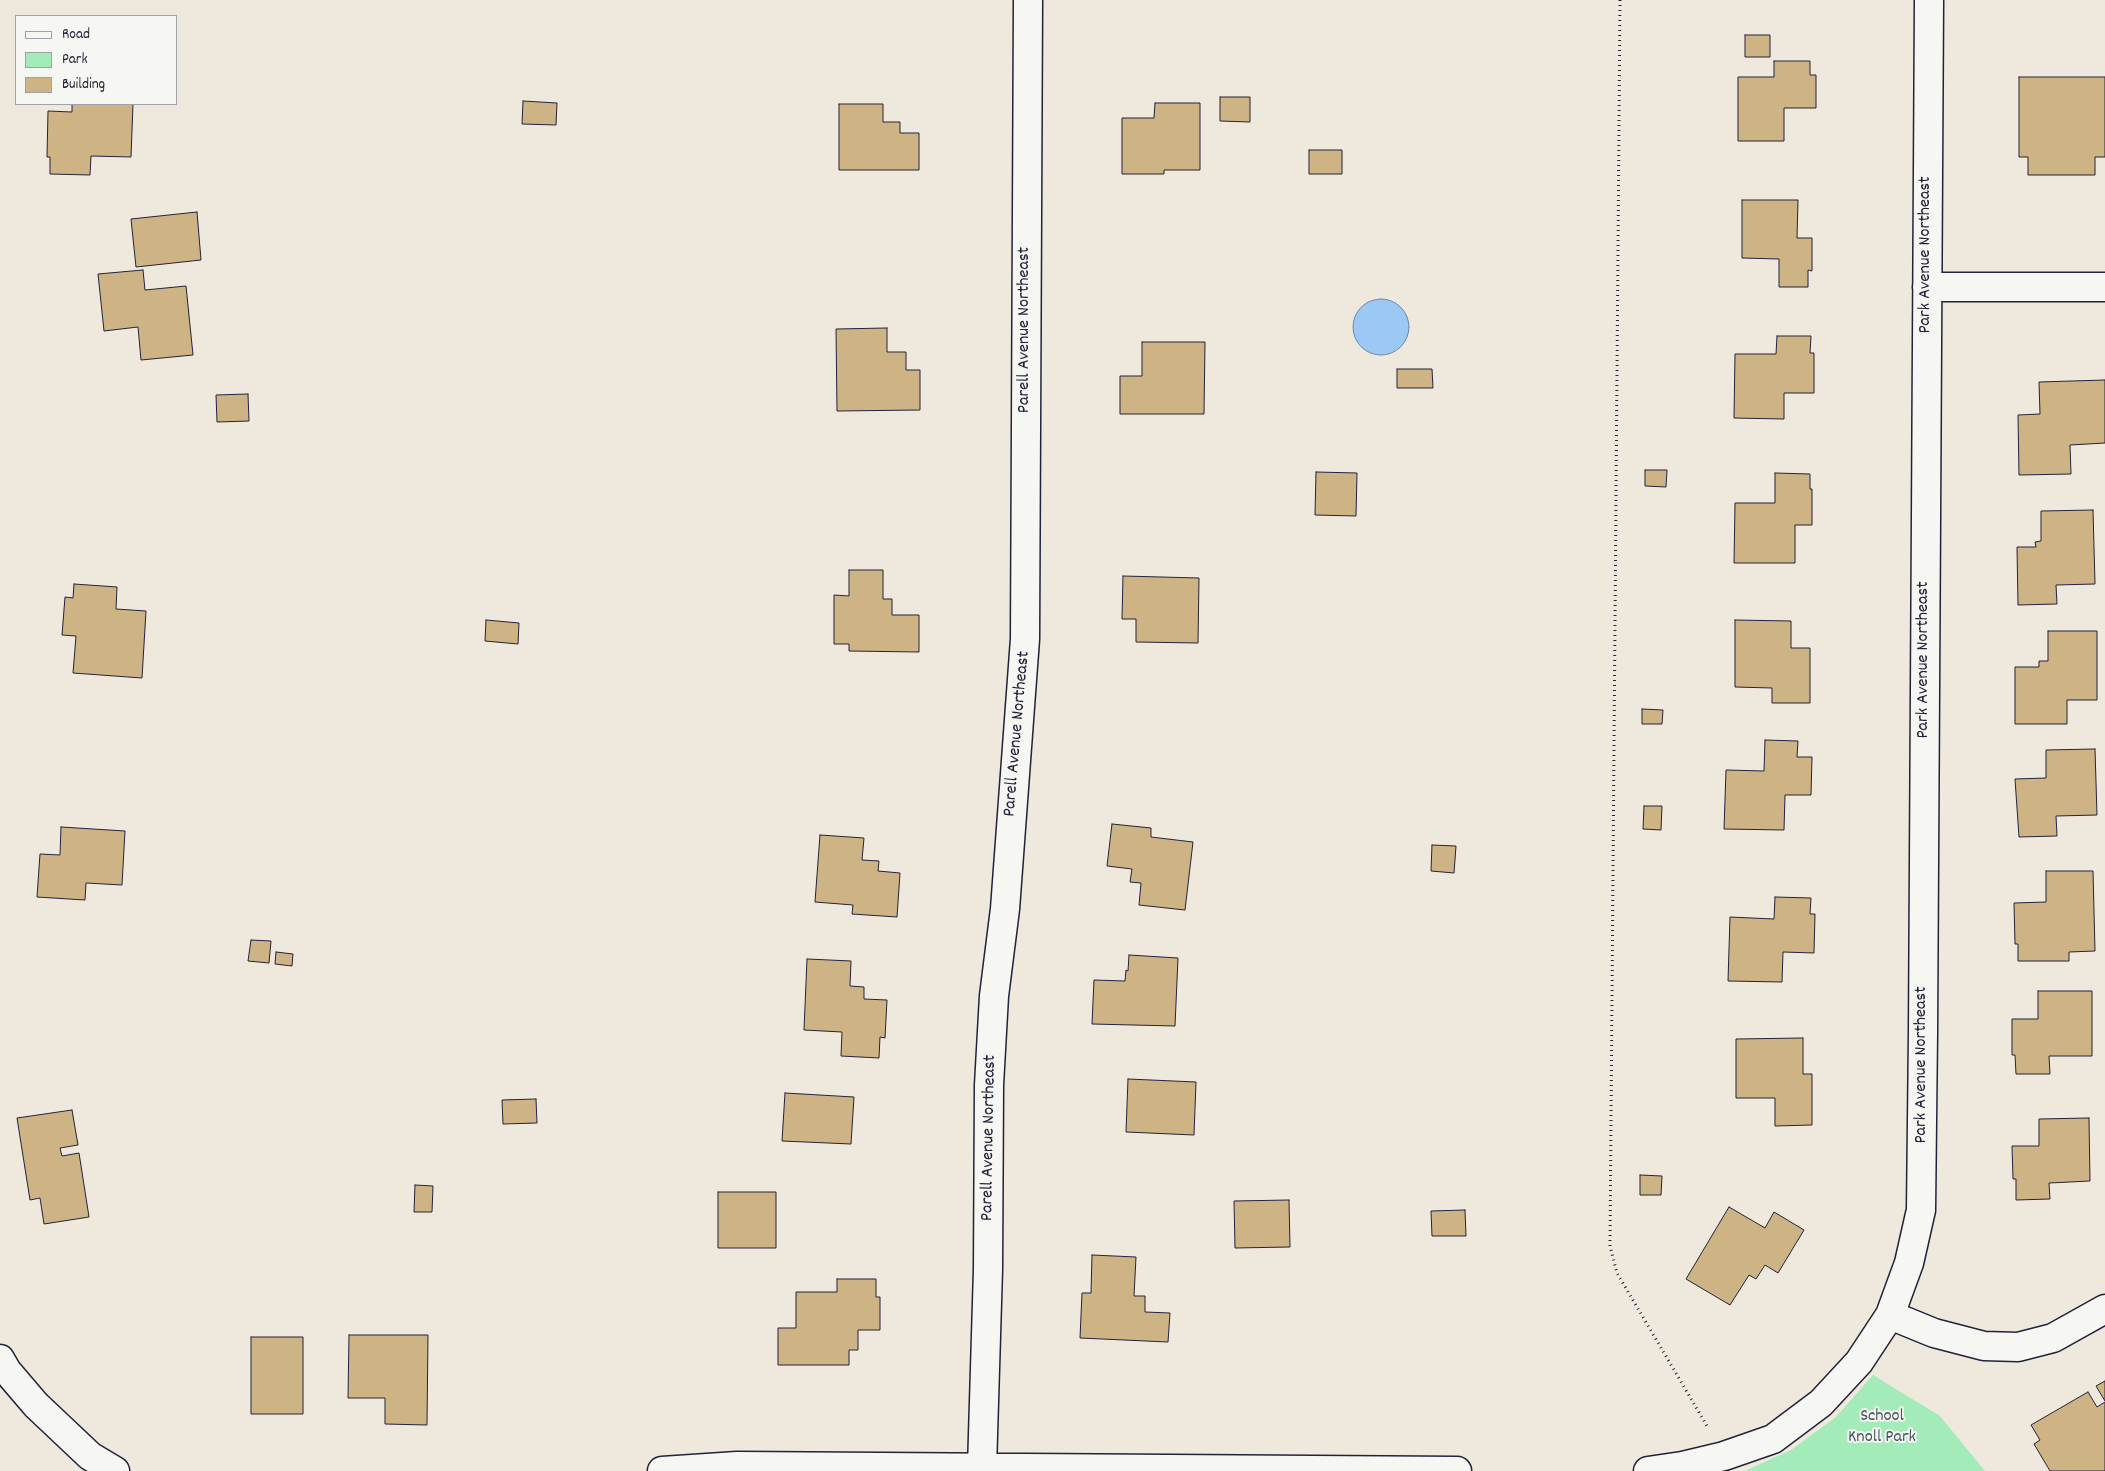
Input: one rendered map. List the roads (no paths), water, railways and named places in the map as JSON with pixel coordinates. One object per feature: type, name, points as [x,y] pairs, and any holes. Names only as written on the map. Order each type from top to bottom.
[{"type":"street","name":"Parell Avenue Northeast","points":[[982,1468],[988,1269],[990,1085],[994,996],[1005,909],[1025,639],[1028,0]]},
{"type":"street","name":"Park Avenue Northeast","points":[[1648,1471],[1683,1469],[1772,1439],[1821,1403],[1859,1362],[1890,1315],[1910,1263],[1921,1201],[1924,1033],[1929,0]]},
{"type":"street","points":[[1927,287],[2105,287]]},
{"type":"street","points":[[1890,1315],[1934,1333],[1984,1346],[2018,1347],[2053,1338],[2105,1308]]},
{"type":"street","points":[[0,1359],[7,1371],[85,1463],[115,1471]]},
{"type":"street","points":[[662,1471],[737,1466],[1457,1471]]},
{"type":"water","points":[[1381,299],[1396,304],[1404,312],[1409,327],[1404,342],[1396,350],[1381,355],[1366,350],[1358,342],[1353,327],[1358,312],[1366,304]]},
{"type":"park label","name":"School Knoll Park","points":[[1882,1428]]}]
